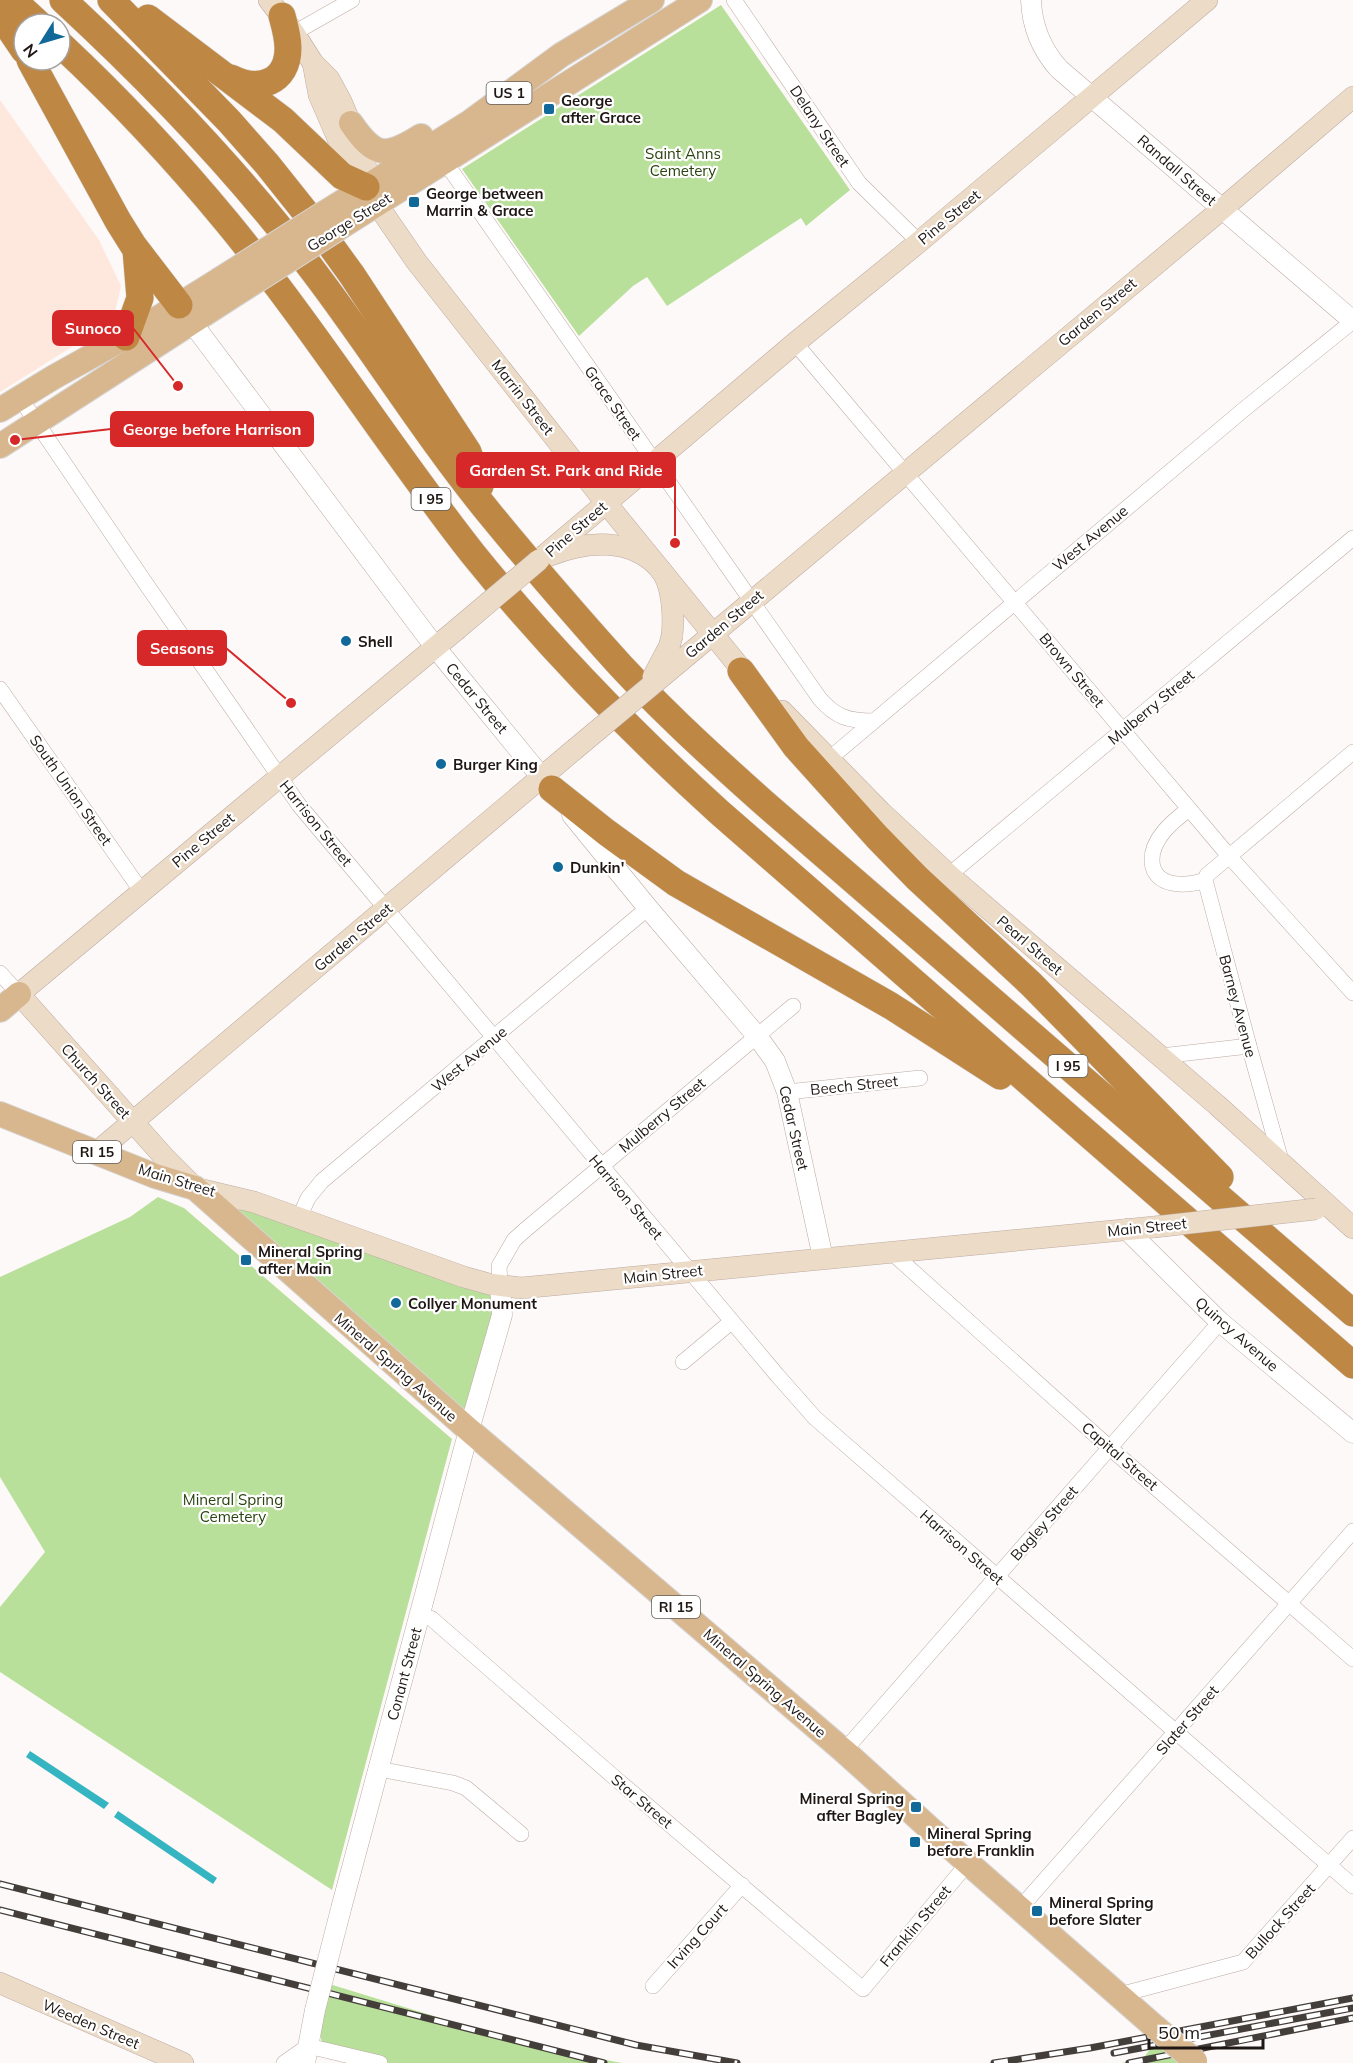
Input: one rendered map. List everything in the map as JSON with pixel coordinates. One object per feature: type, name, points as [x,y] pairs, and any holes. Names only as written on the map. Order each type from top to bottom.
[{"type":"highway","name":"I 95","points":[[63,0],[171,104],[252,195],[314,272],[489,513],[602,646],[715,759],[1353,1313]]},
{"type":"highway","points":[[111,0],[242,135],[336,253],[468,452],[489,513]]},
{"type":"highway","points":[[124,0],[297,131],[335,170],[372,196]]},
{"type":"highway","points":[[224,74],[252,85],[267,83],[274,79],[284,66],[288,50],[282,16]]},
{"type":"highway","name":"I 95","points":[[72,56],[147,131],[228,223],[311,332],[456,532],[526,617],[587,685],[638,737],[719,812],[1353,1365]]},
{"type":"highway","points":[[36,72],[100,191],[136,249],[185,314]]},
{"type":"highway","points":[[126,337],[140,298],[136,249]]},
{"type":"highway","points":[[741,671],[796,747],[877,837],[939,899],[1031,984],[1353,1313]]},
{"type":"highway","points":[[547,783],[606,832],[682,887],[905,1015],[1086,1132]]},
{"type":"main road","name":"George Street","points":[[440,154],[485,112],[561,55],[652,0]]},
{"type":"main road","name":"George Street","points":[[0,446],[37,423],[185,314],[225,288],[440,154],[700,0]]},
{"type":"main road","name":"Pine Street","points":[[0,1011],[1207,0]]},
{"type":"main road","points":[[282,16],[313,63],[335,89],[364,155],[372,196]]},
{"type":"main road","points":[[351,123],[370,147],[393,151],[411,143],[561,55]]},
{"type":"main road","points":[[313,63],[315,80],[323,107],[348,162],[372,196]]},
{"type":"main road","name":"Garden Street","points":[[97,1152],[386,909],[547,783],[575,749],[1353,97]]},
{"type":"main road","name":"Marrin Street","points":[[372,196],[430,279],[741,671]]},
{"type":"main road","name":"George Street","points":[[0,411],[126,337],[185,314]]},
{"type":"main road","points":[[539,560],[568,549],[592,544],[615,545],[627,549],[660,569],[672,602],[672,636],[664,658],[640,695]]},
{"type":"main road","name":"Pearl Street","points":[[741,671],[881,812],[949,874],[1161,1056],[1282,1164],[1323,1208],[1353,1228]]},
{"type":"main road","name":"Church Street","points":[[19,994],[132,1122],[195,1188]]},
{"type":"main road","name":"Main Street","points":[[0,1114],[155,1176],[238,1198],[464,1277],[522,1288],[1154,1227],[1353,1205]]},
{"type":"main road","name":"Mineral Spring Avenue","points":[[195,1188],[469,1430],[844,1751],[968,1863],[1196,2062]]},
{"type":"main road","name":"Weeden Street","points":[[0,1983],[183,2063]]},
{"type":"street","points":[[282,16],[352,0]]},
{"type":"street","name":"Delany Street","points":[[734,0],[859,183],[919,242]]},
{"type":"street","name":"Randall Street","points":[[1031,0],[1035,29],[1045,51],[1059,69],[1353,321]]},
{"type":"street","name":"Grace Street","points":[[440,154],[751,602],[831,712],[853,720],[873,721]]},
{"type":"street","name":"Cedar Street","points":[[185,314],[435,647],[648,908],[757,1036],[775,1061],[787,1092],[823,1258]]},
{"type":"street","name":"West Avenue","points":[[829,759],[1242,411],[1353,321]]},
{"type":"street","name":"Brown Street","points":[[795,343],[1229,856],[1353,993]]},
{"type":"street","name":"Harrison Street","points":[[20,398],[299,805],[730,1322],[815,1418],[1353,1886]]},
{"type":"street","name":"Mulberry Street","points":[[949,874],[1353,538]]},
{"type":"street","name":"South Union Street","points":[[0,689],[142,892]]},
{"type":"street","points":[[1189,809],[1169,824],[1156,846],[1152,861],[1156,872],[1164,880],[1181,885],[1193,885],[1205,880],[1207,875],[1353,752]]},
{"type":"street","name":"Barney Avenue","points":[[1205,880],[1282,1164]]},
{"type":"street","name":"West Avenue","points":[[299,1218],[308,1198],[322,1181],[648,908]]},
{"type":"street","name":"Church Street","points":[[0,973],[19,994]]},
{"type":"street","name":"Mulberry Street","points":[[500,1285],[500,1266],[514,1240],[793,1006]]},
{"type":"street","points":[[1161,1056],[1249,1046]]},
{"type":"street","name":"Beech Street","points":[[787,1092],[920,1078]]},
{"type":"street","name":"Quincy Avenue","points":[[1126,1229],[1221,1322],[1353,1433]]},
{"type":"street","name":"Capital Street","points":[[890,1251],[1110,1448],[1353,1659]]},
{"type":"street","name":"Conant Street","points":[[307,2054],[315,2010],[342,1905],[502,1315],[500,1285]]},
{"type":"street","points":[[683,1362],[730,1322]]},
{"type":"street","name":"Bagley Street","points":[[844,1751],[1221,1322]]},
{"type":"street","name":"Slater Street","points":[[1020,1908],[1353,1531]]},
{"type":"street","name":"Star Street","points":[[420,1614],[432,1619],[864,1989]]},
{"type":"street","points":[[380,1769],[453,1783],[466,1788],[521,1834]]},
{"type":"street","name":"Bullock Street","points":[[1119,1995],[1243,1962],[1353,1838]]},
{"type":"street","name":"Franklin Street","points":[[864,1989],[968,1863]]},
{"type":"street","name":"Irving Court","points":[[652,1986],[742,1885]]},
{"type":"street","points":[[284,2063],[307,2054],[380,2063]]},
{"type":"shaded area","points":[[0,100],[99,240],[121,286],[113,321],[0,392]]},
{"type":"green space","name":"Saint Anns Cemetery","points":[[721,5],[850,190],[806,226],[801,218],[667,306],[647,277],[633,286],[579,336],[462,169]]},
{"type":"green space","points":[[203,1190],[504,1278],[474,1421]]},
{"type":"green space","name":"Mineral Spring Cemetery","points":[[158,1197],[184,1208],[452,1439],[332,1890],[0,1672],[0,1607],[45,1552],[0,1477],[0,1277],[130,1217]]},
{"type":"green space","points":[[323,1982],[508,2037],[622,2063],[380,2063],[323,2047],[316,2017]]},
{"type":"green space","points":[[1163,2032],[1202,2063],[1121,2063],[1142,2060]]},
{"type":"water","points":[[30,1751],[109,1803],[104,1809],[26,1757]]},
{"type":"water","points":[[118,1811],[217,1878],[213,1884],[114,1817]]},
{"type":"railway","points":[[0,1884],[636,2045],[737,2063]]},
{"type":"railway","points":[[0,1910],[604,2063]]},
{"type":"railway","points":[[994,2063],[1090,2048],[1353,1998]]},
{"type":"railway","points":[[1114,2053],[1353,2008]]},
{"type":"railway","points":[[1129,2063],[1353,2018]]},
{"type":"place","name":"George after Grace","points":[[549,109]]},
{"type":"place","name":"George between Marrin & Grace","points":[[414,202]]},
{"type":"place","name":"Sunoco","points":[[178,386]]},
{"type":"place","name":"George before Harrison","points":[[15,440]]},
{"type":"place","name":"Garden St. Park and Ride","points":[[675,543]]},
{"type":"place","name":"Shell","points":[[346,641]]},
{"type":"place","name":"Seasons","points":[[291,703]]},
{"type":"place","name":"Burger King","points":[[441,764]]},
{"type":"place","name":"Dunkin'","points":[[558,867]]},
{"type":"place","name":"Mineral Spring after Main","points":[[246,1260]]},
{"type":"place","name":"Collyer Monument","points":[[396,1303]]},
{"type":"place","name":"Mineral Spring after Bagley","points":[[916,1807]]},
{"type":"place","name":"Mineral Spring before Franklin","points":[[915,1842]]},
{"type":"place","name":"Mineral Spring before Slater","points":[[1037,1911]]}]
